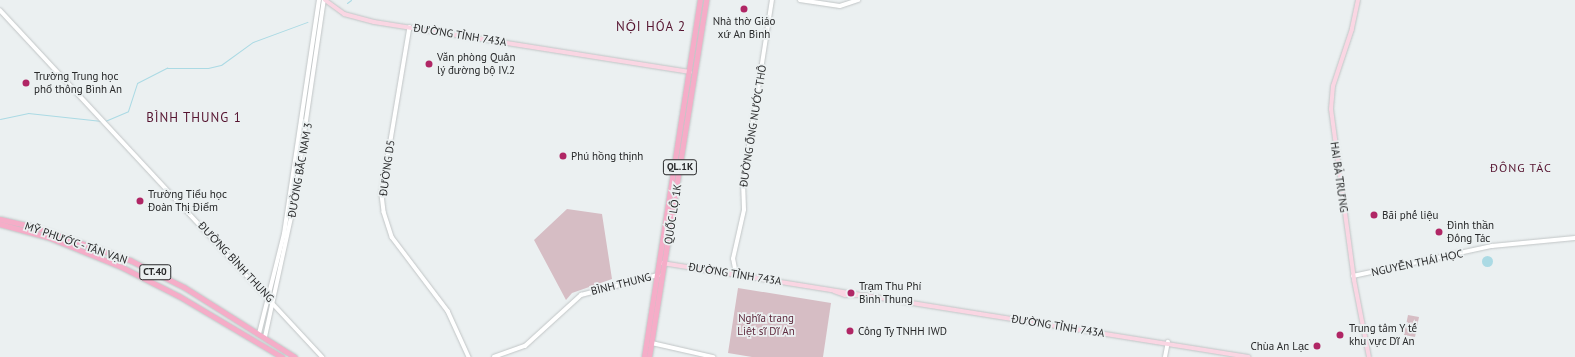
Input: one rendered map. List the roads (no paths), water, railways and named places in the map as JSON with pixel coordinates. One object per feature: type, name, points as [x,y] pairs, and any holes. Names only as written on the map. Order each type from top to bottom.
[{"type":"main road","name":"ĐƯỜNG TỈNH 743A","points":[[324,0],[351,16],[692,73]]},
{"type":"main road","name":"QUỐC LỘ 1K","points":[[692,73],[700,0]]},
{"type":"main road","name":"QUỐC LỘ 1K","points":[[649,357],[649,343],[658,275],[663,263],[692,73],[706,0]]},
{"type":"main road","name":"HAI BÀ TRƯNG","points":[[1358,0],[1331,100],[1354,276],[1369,357]]},
{"type":"main road","name":"MỸ PHƯỚC - TÂN VẠN","points":[[0,219],[81,243],[176,283],[295,357]]},
{"type":"main road","name":"MỸ PHƯỚC - TÂN VẠN","points":[[0,224],[99,256],[172,292],[282,357]]},
{"type":"main road","name":"ĐƯỜNG TỈNH 743A","points":[[663,263],[1168,342],[1249,357]]},
{"type":"main road","name":"QUỐC LỘ 1K","points":[[644,357],[649,343],[664,273],[663,263]]},
{"type":"main road","points":[[658,275],[664,273]]},
{"type":"main road","points":[[172,292],[176,283]]},
{"type":"street","name":"ĐƯỜNG BẮC NAM 3","points":[[259,334],[284,234],[319,0]]},
{"type":"street","name":"ĐƯỜNG BẮC NAM 3","points":[[265,337],[274,303],[305,139],[324,0]]},
{"type":"street","name":"ĐƯỜNG ỐNG NƯỚC THÔ","points":[[736,274],[733,259],[744,210],[743,185],[772,0]]},
{"type":"street","points":[[800,0],[840,6],[858,0]]},
{"type":"street","name":"ĐƯỜNG BÌNH THUNG","points":[[0,10],[323,357]]},
{"type":"street","name":"ĐƯỜNG D5","points":[[410,27],[382,195],[384,212],[392,237],[448,311],[469,357]]},
{"type":"street","name":"NGUYỄN THÁI HỌC","points":[[1354,276],[1492,246],[1575,238]]},
{"type":"street","name":"BÌNH THUNG","points":[[494,357],[519,350],[530,342],[581,295],[658,275]]},
{"type":"street","points":[[1165,357],[1168,342]]},
{"type":"street","points":[[649,343],[713,357]]},
{"type":"water","points":[[1487,255],[1491,257],[1493,261],[1491,265],[1487,267],[1483,265],[1481,261],[1483,257]]},
{"type":"waterway","points":[[347,3],[351,0]]},
{"type":"waterway","points":[[105,121],[128,111],[137,83],[167,68],[208,68],[221,65],[253,42],[307,22]]},
{"type":"waterway","points":[[0,119],[28,113],[102,121]]},
{"type":"place","name":"Nhà thờ Giáo xứ An Bình","points":[[744,9]]},
{"type":"place","name":"Văn phòng Quản lý đường bộ IV.2","points":[[429,64]]},
{"type":"place","name":"Trường Trung học phổ thông Bình An","points":[[26,83]]},
{"type":"place","name":"Phú hồng thịnh","points":[[563,156]]},
{"type":"place","name":"Trường Tiểu học Đoàn Thị Điểm","points":[[140,201]]},
{"type":"place","name":"Bãi phế liệu","points":[[1374,215]]},
{"type":"place","name":"Đình thần Đông Tác","points":[[1439,232]]},
{"type":"place","name":"Trạm Thu Phí Bình Thung","points":[[851,293]]},
{"type":"place","name":"Công Ty TNHH IWD","points":[[850,331]]},
{"type":"place","name":"Trung tâm Y tế khu vực Dĩ An","points":[[1340,335]]},
{"type":"place","name":"Chùa An Lạc","points":[[1317,346]]},
{"type":"district","name":"NỘI HÓA 2","points":[[651,27]]},
{"type":"district","name":"BÌNH THUNG 1","points":[[194,118]]},
{"type":"district","name":"ĐÔNG TÁC","points":[[1521,168]]},
{"type":"park label","name":"Nghĩa trang Liệt sĩ Dĩ An","points":[[766,325]]}]
